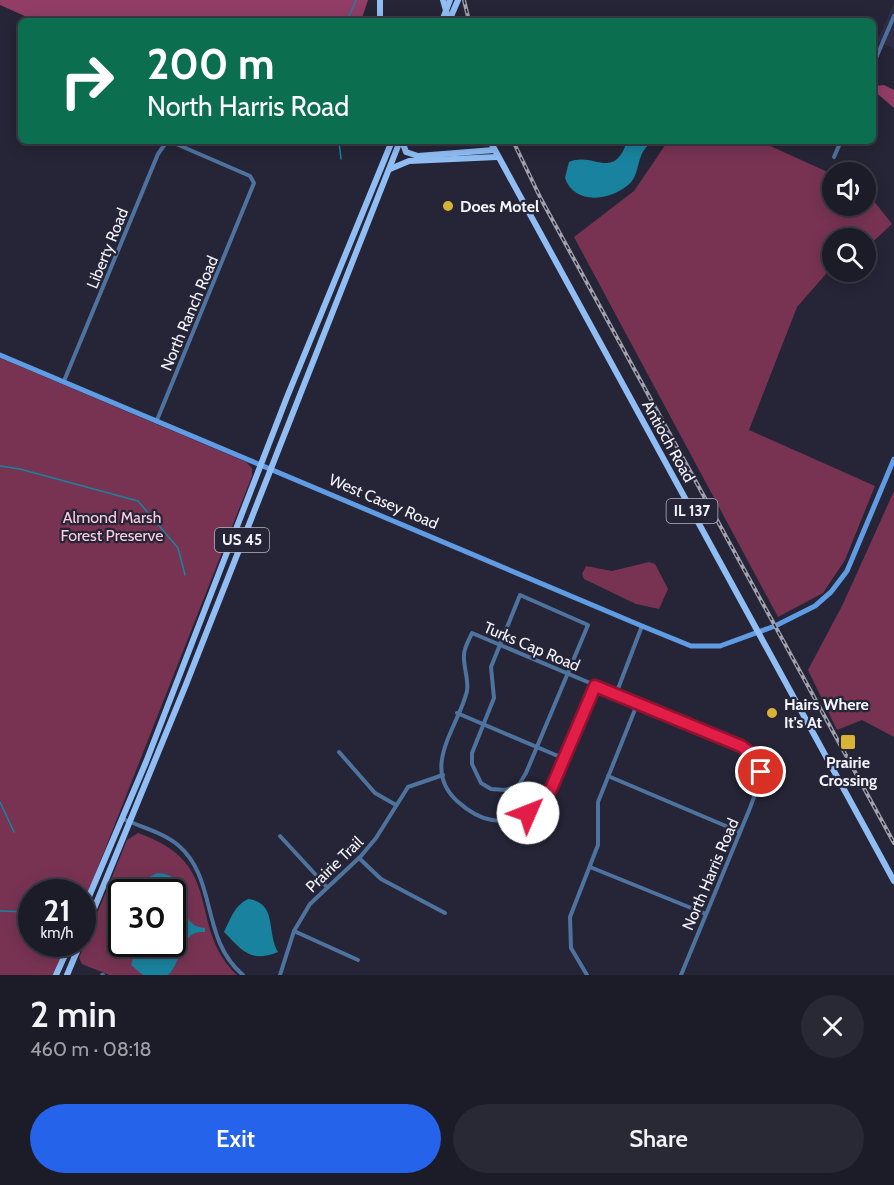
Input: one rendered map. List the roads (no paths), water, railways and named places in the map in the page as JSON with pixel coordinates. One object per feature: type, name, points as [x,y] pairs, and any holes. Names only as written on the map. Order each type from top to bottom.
[{"type":"main road","points":[[380,0],[380,18]]},
{"type":"main road","points":[[443,0],[448,18]]},
{"type":"main road","points":[[443,18],[450,0]]},
{"type":"main road","points":[[450,18],[458,0]]},
{"type":"main road","name":"US 45","points":[[96,881],[123,819],[391,144]]},
{"type":"main road","name":"US 45","points":[[96,905],[400,144]]},
{"type":"main road","points":[[402,144],[406,152],[418,156],[495,154]]},
{"type":"main road","name":"Antioch Road","points":[[491,144],[894,881]]},
{"type":"main road","points":[[389,169],[409,161],[495,154]]},
{"type":"main road","name":"West Casey Road","points":[[0,355],[270,467],[642,626],[698,647],[720,646],[759,632],[815,606],[840,582],[852,562],[894,459]]},
{"type":"main road","points":[[56,975],[64,957]]},
{"type":"main road","points":[[67,975],[75,957]]},
{"type":"street","points":[[876,58],[894,16]]},
{"type":"street","name":"Liberty Road","points":[[64,381],[158,154],[165,144]]},
{"type":"street","name":"Liberty Road","points":[[173,144],[186,148]]},
{"type":"street","points":[[834,157],[840,144]]},
{"type":"street","name":"North Ranch Road","points":[[157,420],[253,191],[252,177],[186,148]]},
{"type":"street","points":[[520,595],[588,625],[568,674],[518,786],[505,790],[491,789],[481,783],[472,764],[472,753],[494,698],[491,668],[520,595]]},
{"type":"street","points":[[616,694],[642,626]]},
{"type":"street","name":"Turks Cap Road","points":[[457,713],[467,690],[464,654],[472,633],[616,694]]},
{"type":"street","points":[[565,759],[457,713],[444,747],[443,776],[453,798],[471,812],[492,820],[509,819],[528,813],[544,800],[565,759],[595,686]]},
{"type":"street","name":"North Harris Road","points":[[616,694],[734,742],[753,755],[759,764],[760,782],[681,975]]},
{"type":"street","points":[[587,975],[574,956],[568,925],[599,837],[598,802],[639,702]]},
{"type":"street","points":[[339,752],[375,793],[396,805]]},
{"type":"street","name":"Prairie Trail","points":[[280,975],[294,931],[310,904],[359,858],[376,838],[408,787],[443,776]]},
{"type":"street","points":[[608,776],[740,832]]},
{"type":"street","points":[[123,819],[166,837],[186,853],[201,879],[219,947],[243,975]]},
{"type":"street","points":[[280,836],[327,887]]},
{"type":"street","points":[[359,858],[381,879],[445,913]]},
{"type":"street","points":[[590,867],[706,914]]},
{"type":"street","points":[[294,931],[358,960]]},
{"type":"water","points":[[626,144],[650,144],[643,152],[631,182],[611,194],[593,198],[584,196],[576,193],[565,178],[569,162],[586,160],[609,163],[616,160]]},
{"type":"water","points":[[157,873],[175,879],[146,879]]},
{"type":"water","points":[[248,899],[264,906],[268,912],[274,944],[278,952],[254,956],[242,950],[224,932],[236,909]]},
{"type":"water","points":[[186,910],[188,919],[194,925],[205,928],[205,932],[190,936],[186,940]]},
{"type":"water","points":[[133,957],[178,957],[168,975],[143,975],[131,965]]},
{"type":"waterway","points":[[348,18],[356,0]]},
{"type":"waterway","points":[[339,144],[341,159]]},
{"type":"waterway","points":[[0,466],[20,469],[138,501],[178,548],[185,575]]},
{"type":"waterway","points":[[0,802],[14,832]]},
{"type":"waterway","points":[[0,911],[18,912]]},
{"type":"railway","points":[[464,0],[468,18]]},
{"type":"railway","points":[[514,144],[541,199],[894,843]]},
{"type":"place","name":"Does Motel","points":[[448,206]]},
{"type":"place","name":"Hairs Where It's At","points":[[772,713]]},
{"type":"place","name":"Prairie Crossing","points":[[848,742]]},
{"type":"park label","name":"Almond Marsh Forest Preserve","points":[[112,526]]}]
